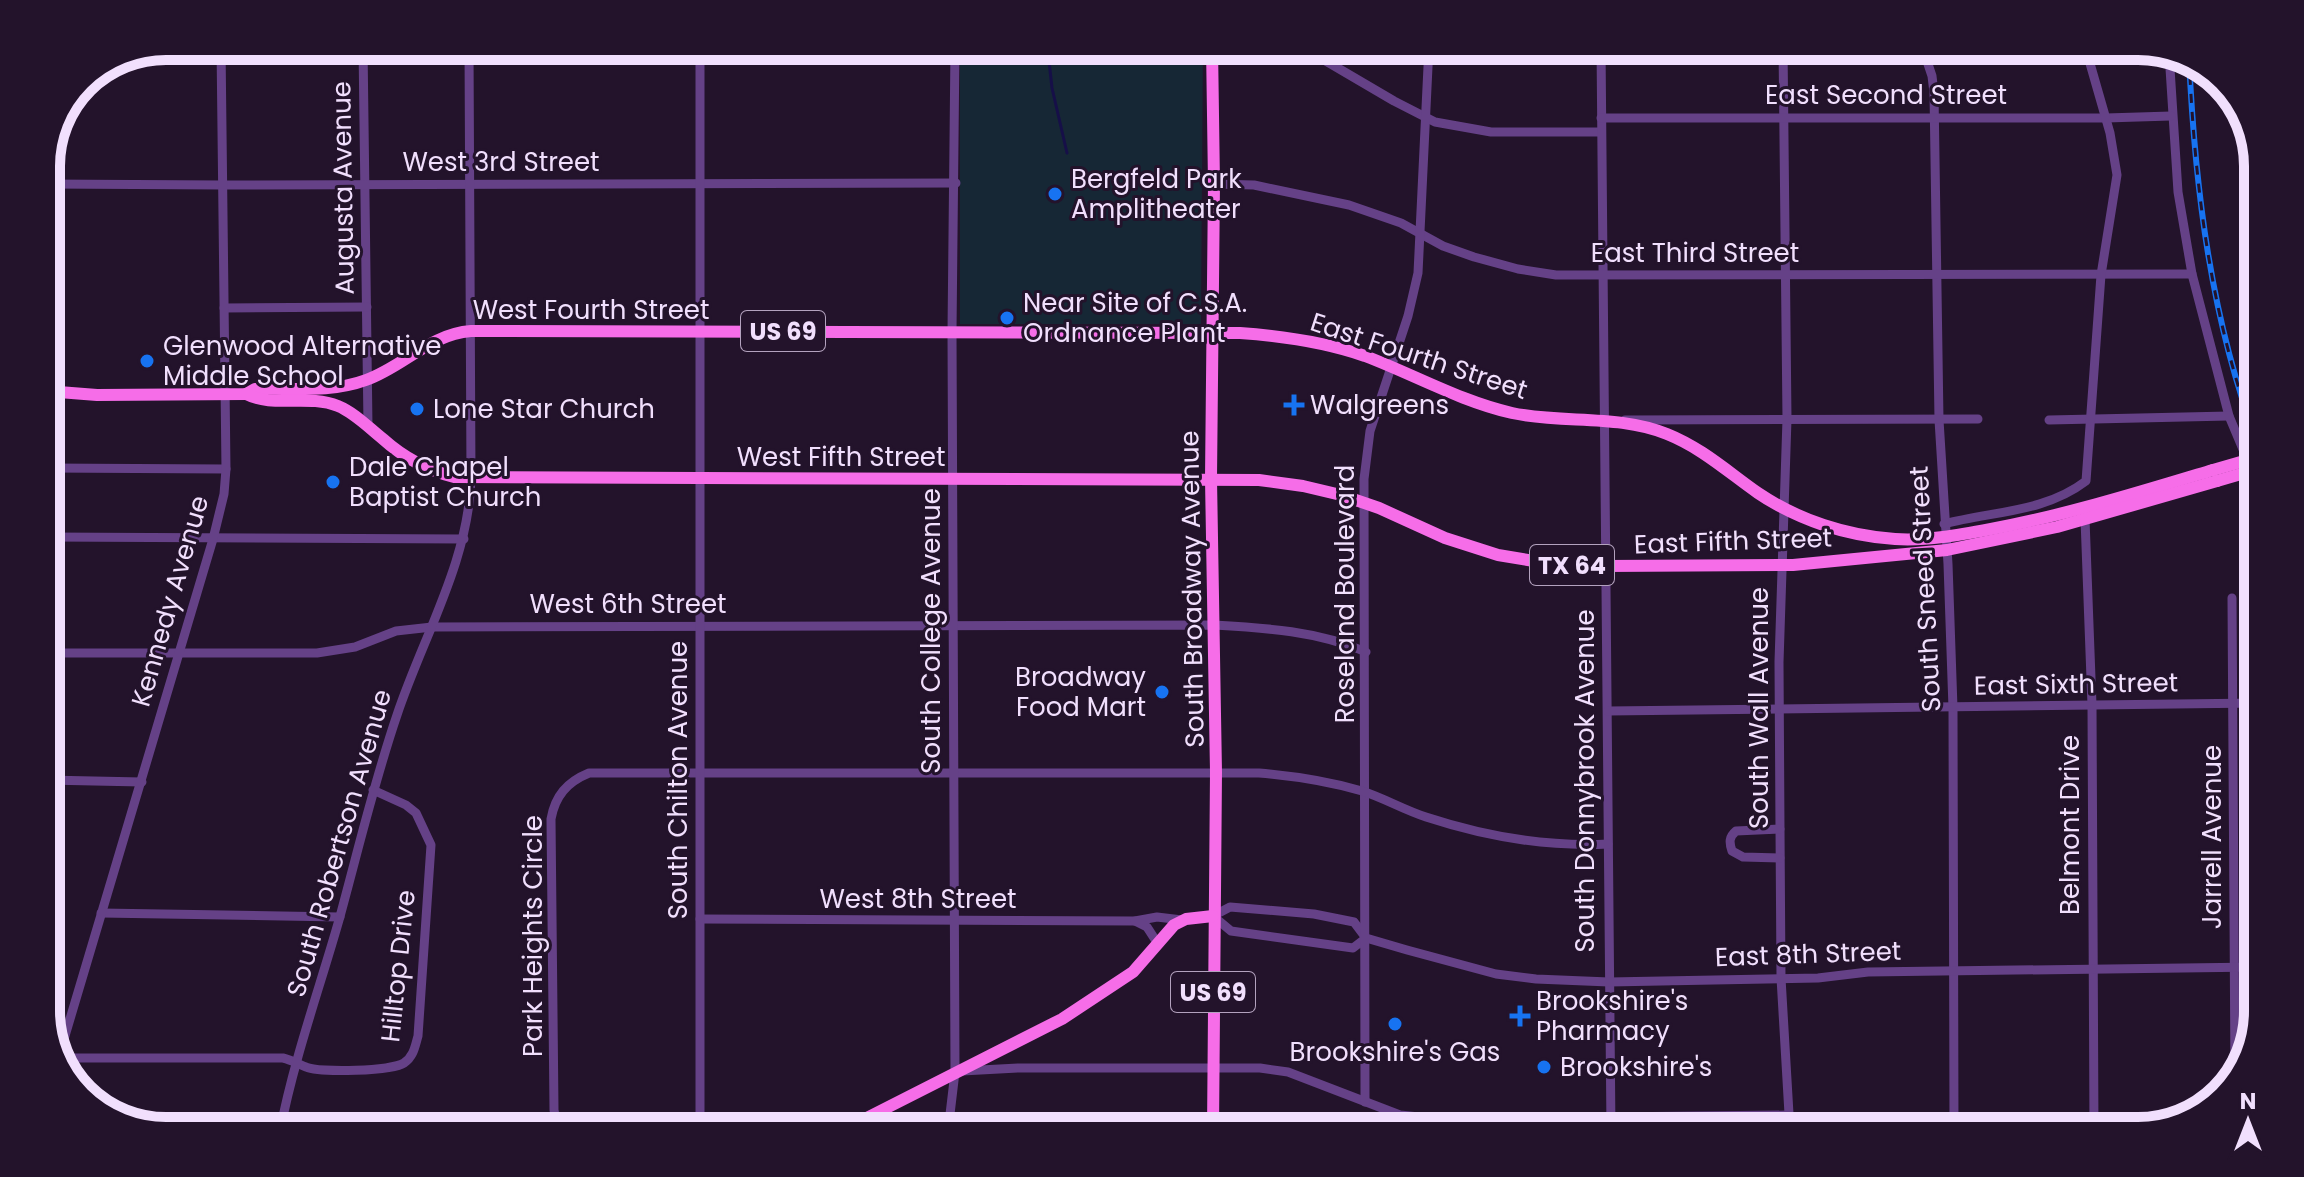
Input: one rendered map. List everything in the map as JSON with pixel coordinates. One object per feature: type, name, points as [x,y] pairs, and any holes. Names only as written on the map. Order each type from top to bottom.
[{"type":"main road","name":"South Broadway Avenue","points":[[1212,60],[1211,479],[1216,772],[1213,1117]]},
{"type":"main road","name":"West Fourth Street","points":[[367,380],[429,344],[452,334],[471,331],[1212,333]]},
{"type":"main road","name":"East Fourth Street","points":[[1212,333],[1309,341],[1352,352],[1452,395],[1528,416],[1608,421],[1658,430],[1681,440],[1784,509]]},
{"type":"main road","name":"US 69","points":[[246,394],[255,389],[335,387],[367,380]]},
{"type":"main road","name":"US 69","points":[[60,392],[97,395],[246,394],[257,400],[330,403],[346,410],[420,465],[444,474],[471,478]]},
{"type":"main road","name":"TX 64","points":[[2215,476],[2244,463]]},
{"type":"main road","name":"East Fifth Street","points":[[1211,479],[1283,482],[1364,503],[1445,538],[1498,555],[1552,564],[1782,565],[2060,514],[2244,471]]},
{"type":"main road","name":"East Fifth Street","points":[[1784,509],[1829,527],[1897,540],[2026,535],[2215,476]]},
{"type":"main road","name":"West Fifth Street","points":[[471,478],[1211,479]]},
{"type":"main road","points":[[868,1117],[1062,1019],[1133,972],[1182,920],[1213,916]]},
{"type":"street","name":"Kennedy Avenue","points":[[64,1039],[224,494],[221,60]]},
{"type":"street","name":"Augusta Avenue","points":[[363,60],[368,426]]},
{"type":"street","name":"South Robertson Avenue","points":[[283,1117],[373,790],[397,712],[464,539],[471,503],[469,60]]},
{"type":"street","name":"South Chilton Avenue","points":[[700,60],[700,1117]]},
{"type":"street","name":"South College Avenue","points":[[950,1117],[955,1072],[952,331],[955,60]]},
{"type":"street","points":[[1324,60],[1427,118],[1458,127],[1491,132],[1601,132]]},
{"type":"street","name":"Roseland Boulevard","points":[[1365,1102],[1364,503],[1370,431],[1418,273],[1429,60]]},
{"type":"street","name":"South Donnybrook Avenue","points":[[1601,60],[1608,421],[1605,566],[1611,1116]]},
{"type":"street","name":"South Wall Avenue","points":[[1783,60],[1787,419],[1779,708],[1781,978],[1790,1115]]},
{"type":"street","name":"South Sneed Street","points":[[1927,60],[1932,76],[1939,420],[1953,708],[1954,1117]]},
{"type":"street","points":[[1945,537],[1983,518],[2041,503],[2086,481],[2101,275],[2117,175],[2116,154],[2089,60]]},
{"type":"street","points":[[2169,65],[2178,192],[2192,274],[2229,416],[2244,452]]},
{"type":"street","name":"East Second Street","points":[[1601,118],[2171,116]]},
{"type":"street","name":"West 3rd Street","points":[[60,184],[956,183]]},
{"type":"street","name":"East Third Street","points":[[1214,184],[1254,185],[1311,195],[1377,214],[1421,232],[1443,246],[1518,269],[1556,275],[2192,274]]},
{"type":"street","points":[[224,308],[367,307]]},
{"type":"street","points":[[2049,420],[2229,416]]},
{"type":"street","name":"East Fourth Street","points":[[1608,421],[1978,419]]},
{"type":"street","points":[[60,468],[226,469]]},
{"type":"street","name":"Belmont Drive","points":[[2085,519],[2092,705],[2094,1117]]},
{"type":"street","points":[[60,537],[464,539]]},
{"type":"street","name":"Jarrell Avenue","points":[[2232,598],[2235,1053]]},
{"type":"street","name":"West 6th Street","points":[[60,653],[336,652],[396,631],[432,627],[1214,625],[1292,631],[1343,642],[1366,652]]},
{"type":"street","name":"East Sixth Street","points":[[1608,711],[2244,702]]},
{"type":"street","name":"Park Heights Circle","points":[[555,1117],[551,819],[567,785],[589,773],[1216,772],[1300,777],[1365,792],[1423,816],[1477,832],[1551,843],[1608,844]]},
{"type":"street","points":[[60,780],[142,782]]},
{"type":"street","name":"Hilltop Drive","points":[[71,1057],[283,1058],[297,1061],[308,1068],[381,1070],[406,1062],[413,1053],[418,1036],[431,845],[416,813],[373,790]]},
{"type":"street","points":[[1780,829],[1736,831],[1731,835],[1730,842],[1732,851],[1743,857],[1780,858]]},
{"type":"street","name":"East 8th Street","points":[[1366,938],[1353,948],[1231,931],[1213,916],[1230,907],[1314,914],[1354,922],[1366,938],[1496,974],[1609,982],[1781,978],[1868,972],[2244,968]]},
{"type":"street","points":[[101,913],[340,917]]},
{"type":"street","name":"West 8th Street","points":[[700,919],[1135,921],[1157,917],[1182,920]]},
{"type":"street","points":[[1135,921],[1152,932],[1158,944]]},
{"type":"street","points":[[997,1051],[1004,1062],[1018,1068]]},
{"type":"street","points":[[955,1072],[1018,1068],[1260,1068],[1288,1072],[1400,1115],[1419,1117]]},
{"type":"street","points":[[1582,1117],[1790,1115]]},
{"type":"shaded area","points":[[960,60],[1203,60],[1201,324],[960,324]]},
{"type":"waterway","points":[[1049,60],[1067,153]]},
{"type":"railway","points":[[2190,74],[2208,254],[2228,350],[2244,403]]},
{"type":"place","name":"Bergfeld Park Amplitheater","points":[[1055,194]]},
{"type":"place","name":"Near Site of C.S.A. Ordnance Plant","points":[[1007,318]]},
{"type":"place","name":"Glenwood Alternative Middle School","points":[[147,361]]},
{"type":"place","name":"Walgreens","points":[[1294,405]]},
{"type":"place","name":"Lone Star Church","points":[[417,409]]},
{"type":"place","name":"Dale Chapel Baptist Church","points":[[333,482]]},
{"type":"place","name":"Broadway Food Mart","points":[[1162,692]]},
{"type":"place","name":"Brookshire's Pharmacy","points":[[1520,1016]]},
{"type":"place","name":"Brookshire's Gas","points":[[1395,1024]]},
{"type":"place","name":"Brookshire's","points":[[1544,1067]]}]
